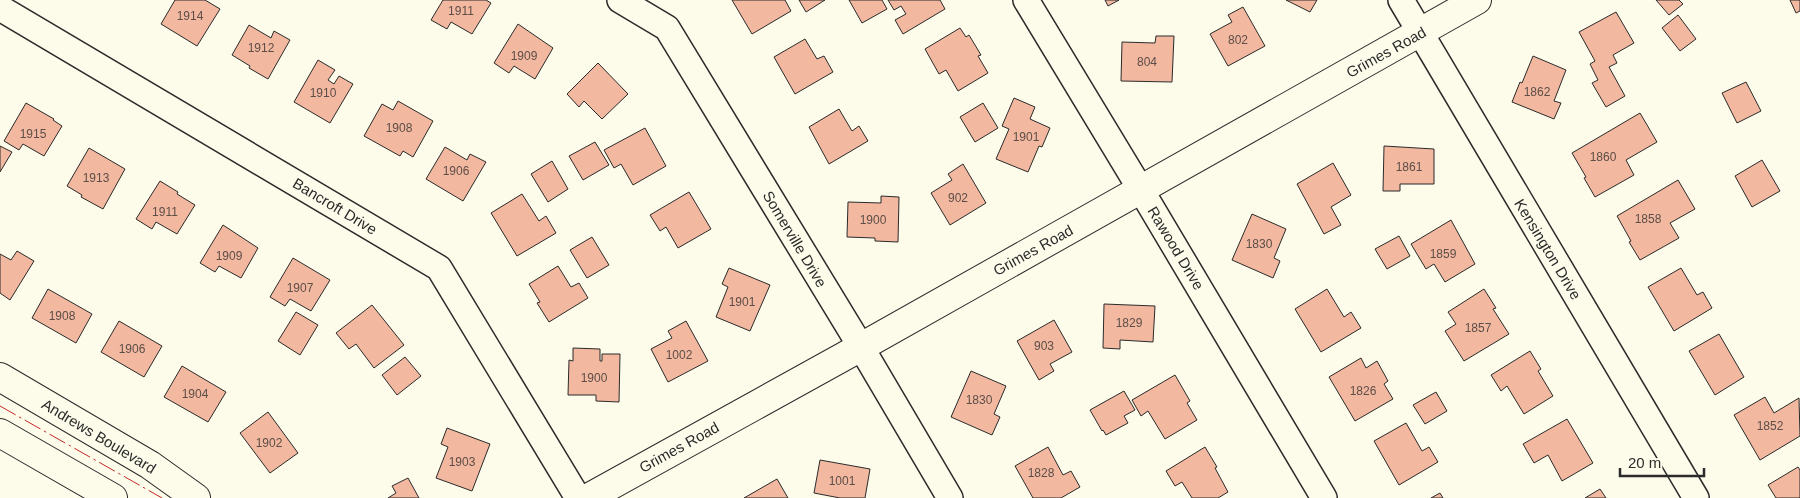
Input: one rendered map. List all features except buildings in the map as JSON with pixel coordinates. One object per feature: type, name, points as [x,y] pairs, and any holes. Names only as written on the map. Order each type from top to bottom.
[{"type":"street","name":"Somerville Drive","points":[[620,0],[667,28],[861,347],[950,498]]},
{"type":"street","name":"Rawood Drive","points":[[1026,0],[1324,498]]},
{"type":"street","name":"Kensington Drive","points":[[1400,0],[1696,498]]},
{"type":"street","name":"Grimes Road","points":[[588,498],[861,347],[1477,0]]},
{"type":"street","name":"Bancroft Drive","points":[[0,8],[439,268],[578,498]]},
{"type":"street","name":"Andrews Boulevard","points":[[0,378],[150,465],[196,498]]},
{"type":"street","points":[[0,433],[113,498]]},
{"type":"power","points":[[0,406],[162,498]]}]
